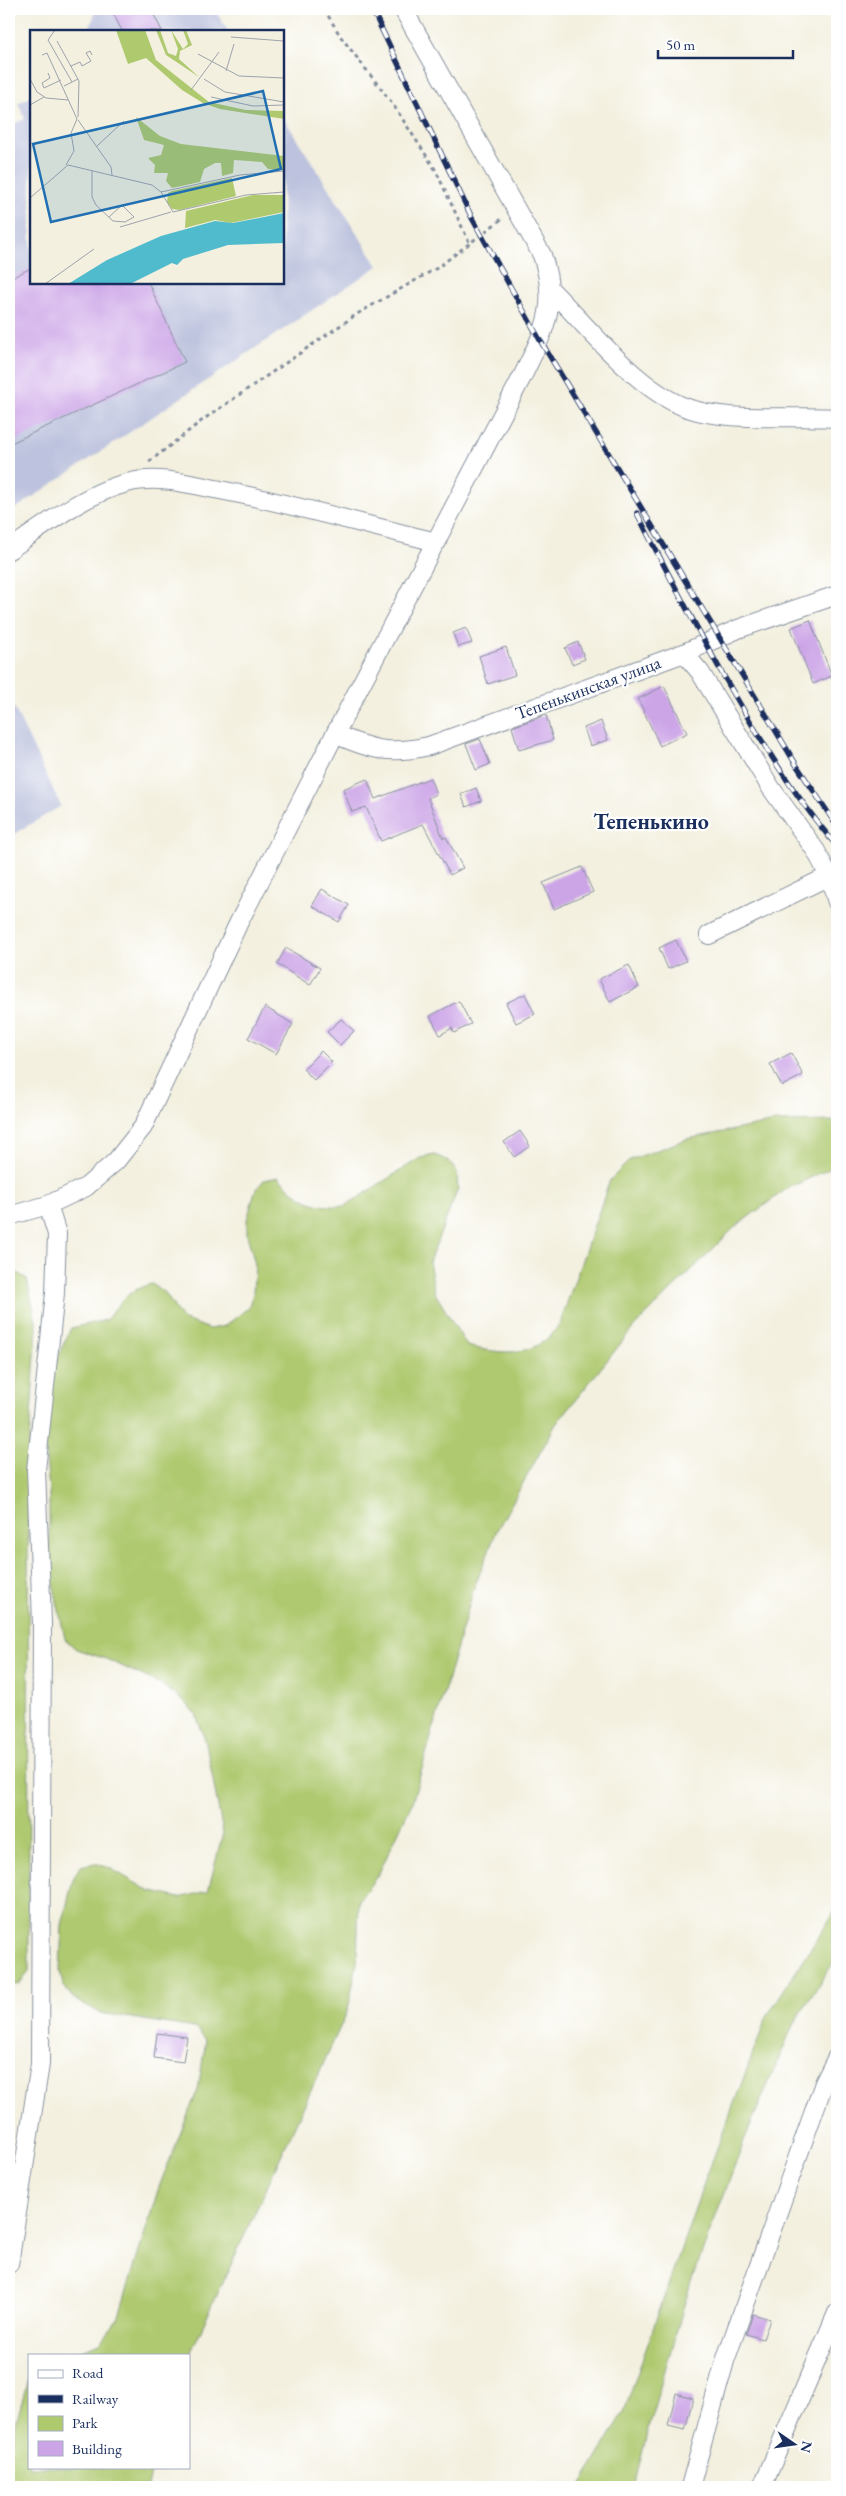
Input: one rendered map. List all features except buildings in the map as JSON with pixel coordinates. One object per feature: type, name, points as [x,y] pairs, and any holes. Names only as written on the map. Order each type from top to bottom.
[{"type":"street","points":[[9,1216],[48,1205],[86,1187],[116,1161],[143,1127],[239,922],[540,340],[550,309],[551,290],[542,255],[403,9]]},
{"type":"street","points":[[551,290],[636,376],[659,394],[683,406],[719,414],[837,418]]},
{"type":"street","points":[[9,550],[79,504],[125,483],[144,480],[168,480],[271,500],[437,542]]},
{"type":"street","name":"Тепенькинская улица","points":[[335,734],[364,747],[378,750],[408,751],[429,746],[684,653],[738,629],[837,595]]},
{"type":"street","points":[[684,653],[700,672],[771,788],[816,851],[829,876],[837,902]]},
{"type":"street","points":[[709,934],[829,876]]},
{"type":"street","points":[[9,2264],[40,2064],[42,1622],[36,1470],[55,1293],[57,1234],[48,1205]]},
{"type":"street","points":[[690,2487],[725,2361],[824,2083],[837,2058]]},
{"type":"street","points":[[762,2487],[837,2313]]},
{"type":"path","points":[[324,9],[341,38],[392,103],[435,169],[469,242]]},
{"type":"path","points":[[144,480],[146,468],[152,458],[204,419],[357,314],[437,268],[469,242],[517,210]]},
{"type":"shaded area","points":[[97,9],[214,9],[227,30],[88,30]]},
{"type":"shaded area","points":[[30,97],[30,284],[284,284],[284,119],[378,266],[9,513],[9,126],[25,119],[18,103]]},
{"type":"shaded area","points":[[9,697],[61,806],[9,837]]},
{"type":"green space","points":[[837,1121],[837,1165],[785,1190],[735,1227],[634,1327],[556,1424],[497,1530],[474,1588],[412,1803],[378,1875],[359,1900],[357,1963],[348,2010],[190,2354],[72,2354],[99,2343],[118,2319],[159,2187],[198,2089],[206,2040],[195,2028],[100,2013],[72,1997],[63,1985],[60,1970],[62,1925],[73,1879],[80,1866],[95,1863],[110,1868],[149,1891],[179,1898],[208,1891],[223,1833],[206,1743],[196,1715],[186,1703],[161,1684],[106,1659],[76,1649],[65,1639],[49,1564],[49,1489],[43,1429],[52,1369],[71,1328],[106,1320],[131,1293],[152,1284],[165,1293],[182,1319],[210,1329],[225,1326],[248,1308],[253,1294],[255,1264],[247,1235],[247,1220],[255,1191],[264,1180],[278,1177],[293,1191],[315,1204],[345,1206],[420,1158],[435,1155],[449,1161],[457,1173],[458,1189],[429,1262],[435,1293],[467,1346],[507,1352],[531,1348],[542,1343],[560,1323],[610,1180],[630,1160],[687,1139],[775,1122]]},
{"type":"green space","points":[[9,1268],[27,1279],[37,1326],[28,1460],[29,1972],[19,1984],[9,1986]]},
{"type":"green space","points":[[837,1908],[837,1957],[794,2023],[748,2131],[691,2282],[650,2421],[634,2487],[580,2487],[624,2412],[705,2180],[767,2016]]},
{"type":"green space","points":[[28,2380],[28,2468],[152,2468],[148,2487],[9,2487],[9,2448]]},
{"type":"railway","points":[[372,9],[472,218],[540,340],[797,766],[837,826]]},
{"type":"railway","points":[[637,513],[704,641],[757,733],[800,799],[837,846]]},
{"type":"district","name":"Тепенькино","points":[[651,821]]}]
